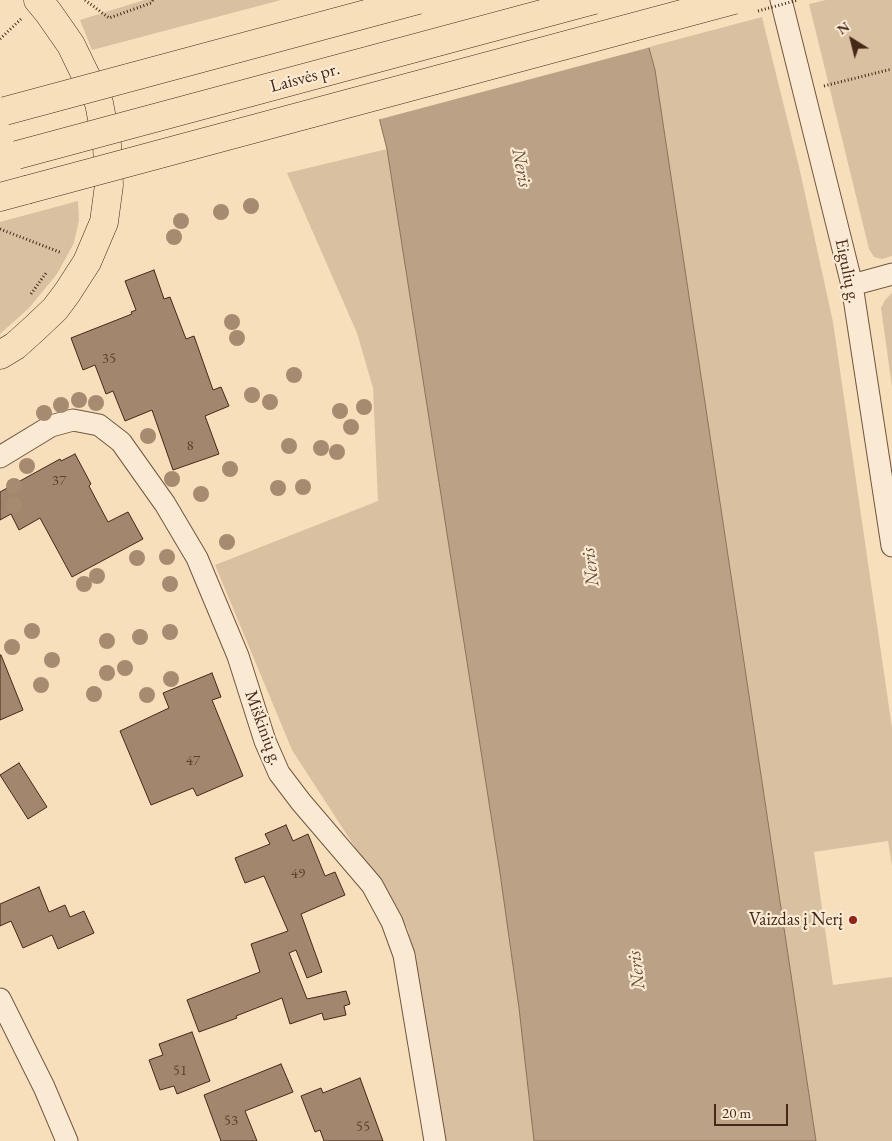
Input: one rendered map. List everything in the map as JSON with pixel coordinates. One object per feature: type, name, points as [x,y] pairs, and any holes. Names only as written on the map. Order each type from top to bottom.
[{"type":"highway","points":[[2,112],[418,0]]},
{"type":"highway","name":"Laisvės pr.","points":[[8,157],[594,0]]},
{"type":"highway","points":[[0,197],[734,0]]},
{"type":"highway","points":[[0,355],[15,346],[55,309],[87,262],[104,222],[109,185],[107,145],[99,103],[72,45],[48,12],[32,7]]},
{"type":"street","name":"Eigulių g.","points":[[781,0],[852,285],[892,546]]},
{"type":"street","points":[[852,285],[892,274]]},
{"type":"street","name":"Miškinių g.","points":[[0,457],[51,426],[73,420],[99,425],[121,442],[165,504],[197,558],[238,656],[265,741],[279,773],[301,802],[372,885],[392,922],[404,955],[435,1141]]},
{"type":"street","points":[[0,999],[44,1088],[67,1141]]},
{"type":"path","points":[[85,0],[109,18],[151,3],[153,0]]},
{"type":"path","points":[[0,39],[32,7]]},
{"type":"path","points":[[804,91],[892,69]]},
{"type":"path","points":[[0,229],[62,252],[56,260]]},
{"type":"path","points":[[29,296],[51,267]]},
{"type":"shaded area","points":[[144,0],[281,0],[92,50],[80,20]]},
{"type":"shaded area","points":[[826,0],[892,0],[892,256],[882,259],[874,257],[869,249],[809,4]]},
{"type":"shaded area","points":[[762,17],[800,171],[833,322],[892,728],[892,866],[888,841],[814,852],[833,985],[892,977],[892,1141],[816,1141],[655,70],[649,47]]},
{"type":"shaded area","points":[[387,149],[500,873],[519,1008],[534,1141],[441,1141],[408,929],[292,750],[215,565],[378,501],[373,388],[357,333],[287,173]]},
{"type":"shaded area","points":[[78,201],[79,220],[74,243],[57,274],[29,308],[0,334],[0,222]]},
{"type":"shaded area","points":[[892,293],[892,387],[881,308],[885,300]]},
{"type":"water","name":"Neris","points":[[349,0],[636,0],[655,70],[816,1141],[534,1141],[519,1008],[500,873],[387,149]]},
{"type":"pier","points":[[346,0],[639,0],[651,47],[377,120]]},
{"type":"building","points":[[154,270],[164,299],[170,297],[186,339],[194,336],[213,390],[221,387],[229,406],[205,416],[219,454],[173,470],[152,410],[125,421],[113,391],[106,394],[95,365],[83,370],[71,338],[132,314],[131,312],[136,310],[125,281]]},
{"type":"building","points":[[75,454],[108,522],[128,512],[143,539],[72,577],[40,518],[19,530],[11,514],[0,520],[0,492],[60,459],[61,461]]},
{"type":"building","points":[[0,655],[23,710],[0,720]]},
{"type":"building","points":[[212,673],[221,697],[212,700],[243,776],[197,796],[193,788],[151,805],[120,731],[169,708],[163,693]]},
{"type":"building","points":[[19,763],[47,807],[28,819],[0,775]]},
{"type":"building","points":[[286,825],[293,841],[308,834],[325,876],[335,872],[345,895],[301,914],[322,972],[307,978],[296,950],[289,953],[307,999],[346,991],[350,1004],[344,1006],[346,1015],[324,1020],[322,1013],[290,1024],[282,998],[199,1032],[187,1000],[260,972],[251,944],[288,931],[264,876],[245,883],[235,858],[270,844],[265,834]]},
{"type":"building","points":[[39,887],[49,912],[65,905],[70,917],[84,911],[94,933],[58,949],[52,935],[23,948],[11,921],[0,926],[0,904]]},
{"type":"building","points":[[192,1032],[210,1081],[177,1094],[174,1086],[160,1090],[149,1060],[163,1055],[159,1044]]},
{"type":"building","points":[[281,1064],[293,1092],[245,1111],[257,1141],[221,1141],[204,1095]]},
{"type":"building","points":[[360,1078],[383,1141],[324,1141],[320,1130],[315,1132],[301,1096],[321,1088],[323,1093]]},
{"type":"place","name":"Vaizdas į Nerį","points":[[853,920]]}]
